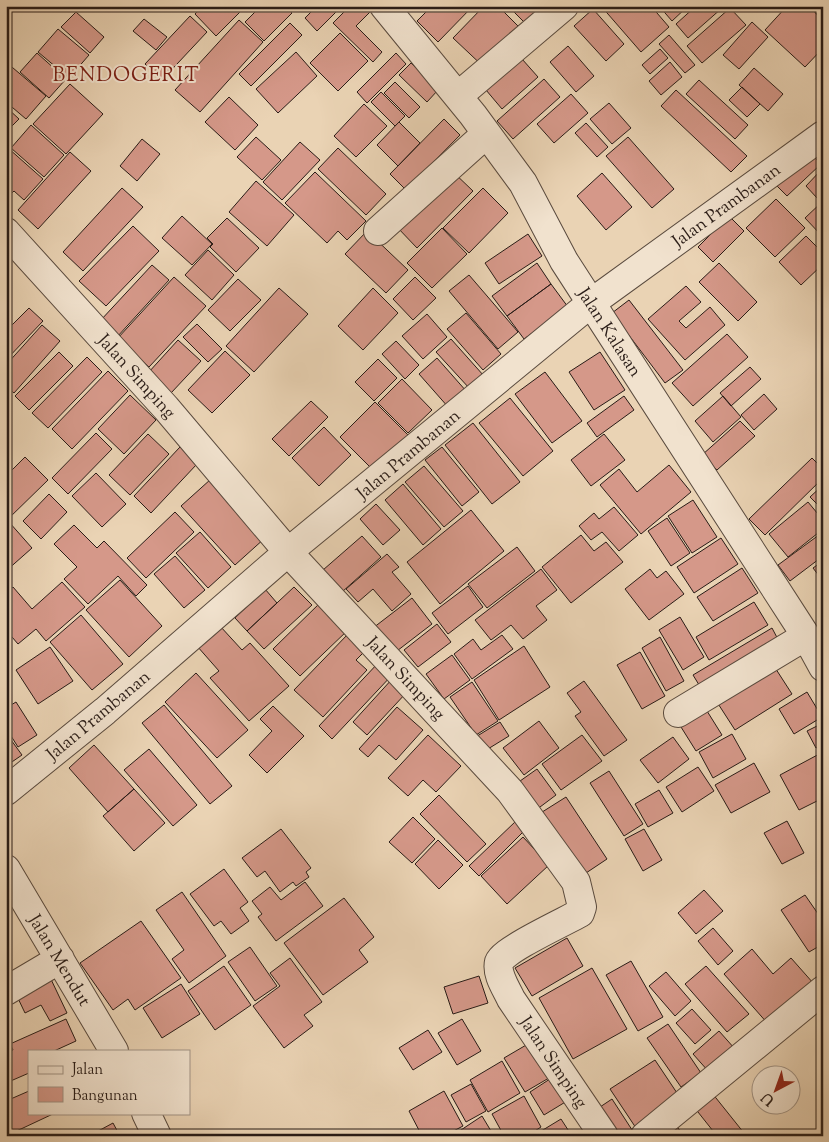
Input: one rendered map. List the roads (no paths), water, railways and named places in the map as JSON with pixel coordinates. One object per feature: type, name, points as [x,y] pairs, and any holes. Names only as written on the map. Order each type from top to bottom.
[{"type":"street","name":"Jalan Kalasan","points":[[384,6],[458,96],[523,183],[564,261],[806,636],[823,667]]},
{"type":"street","points":[[458,96],[564,6]]},
{"type":"street","points":[[378,232],[486,134]]},
{"type":"street","name":"Jalan Prambanan","points":[[6,790],[105,711],[288,552],[591,303],[823,135]]},
{"type":"street","name":"Jalan Simping","points":[[6,232],[166,408],[288,552],[510,791],[579,894],[580,913],[502,955],[499,963],[500,976],[511,998],[604,1136]]},
{"type":"street","points":[[678,713],[806,636]]},
{"type":"street","name":"Jalan Mendut","points":[[6,869],[112,1048]]},
{"type":"street","points":[[6,991],[60,959]]},
{"type":"street","points":[[645,1136],[823,990]]},
{"type":"street","points":[[146,1114],[157,1136]]},
{"type":"district","name":"BENDOGERIT","points":[[126,74]]}]
